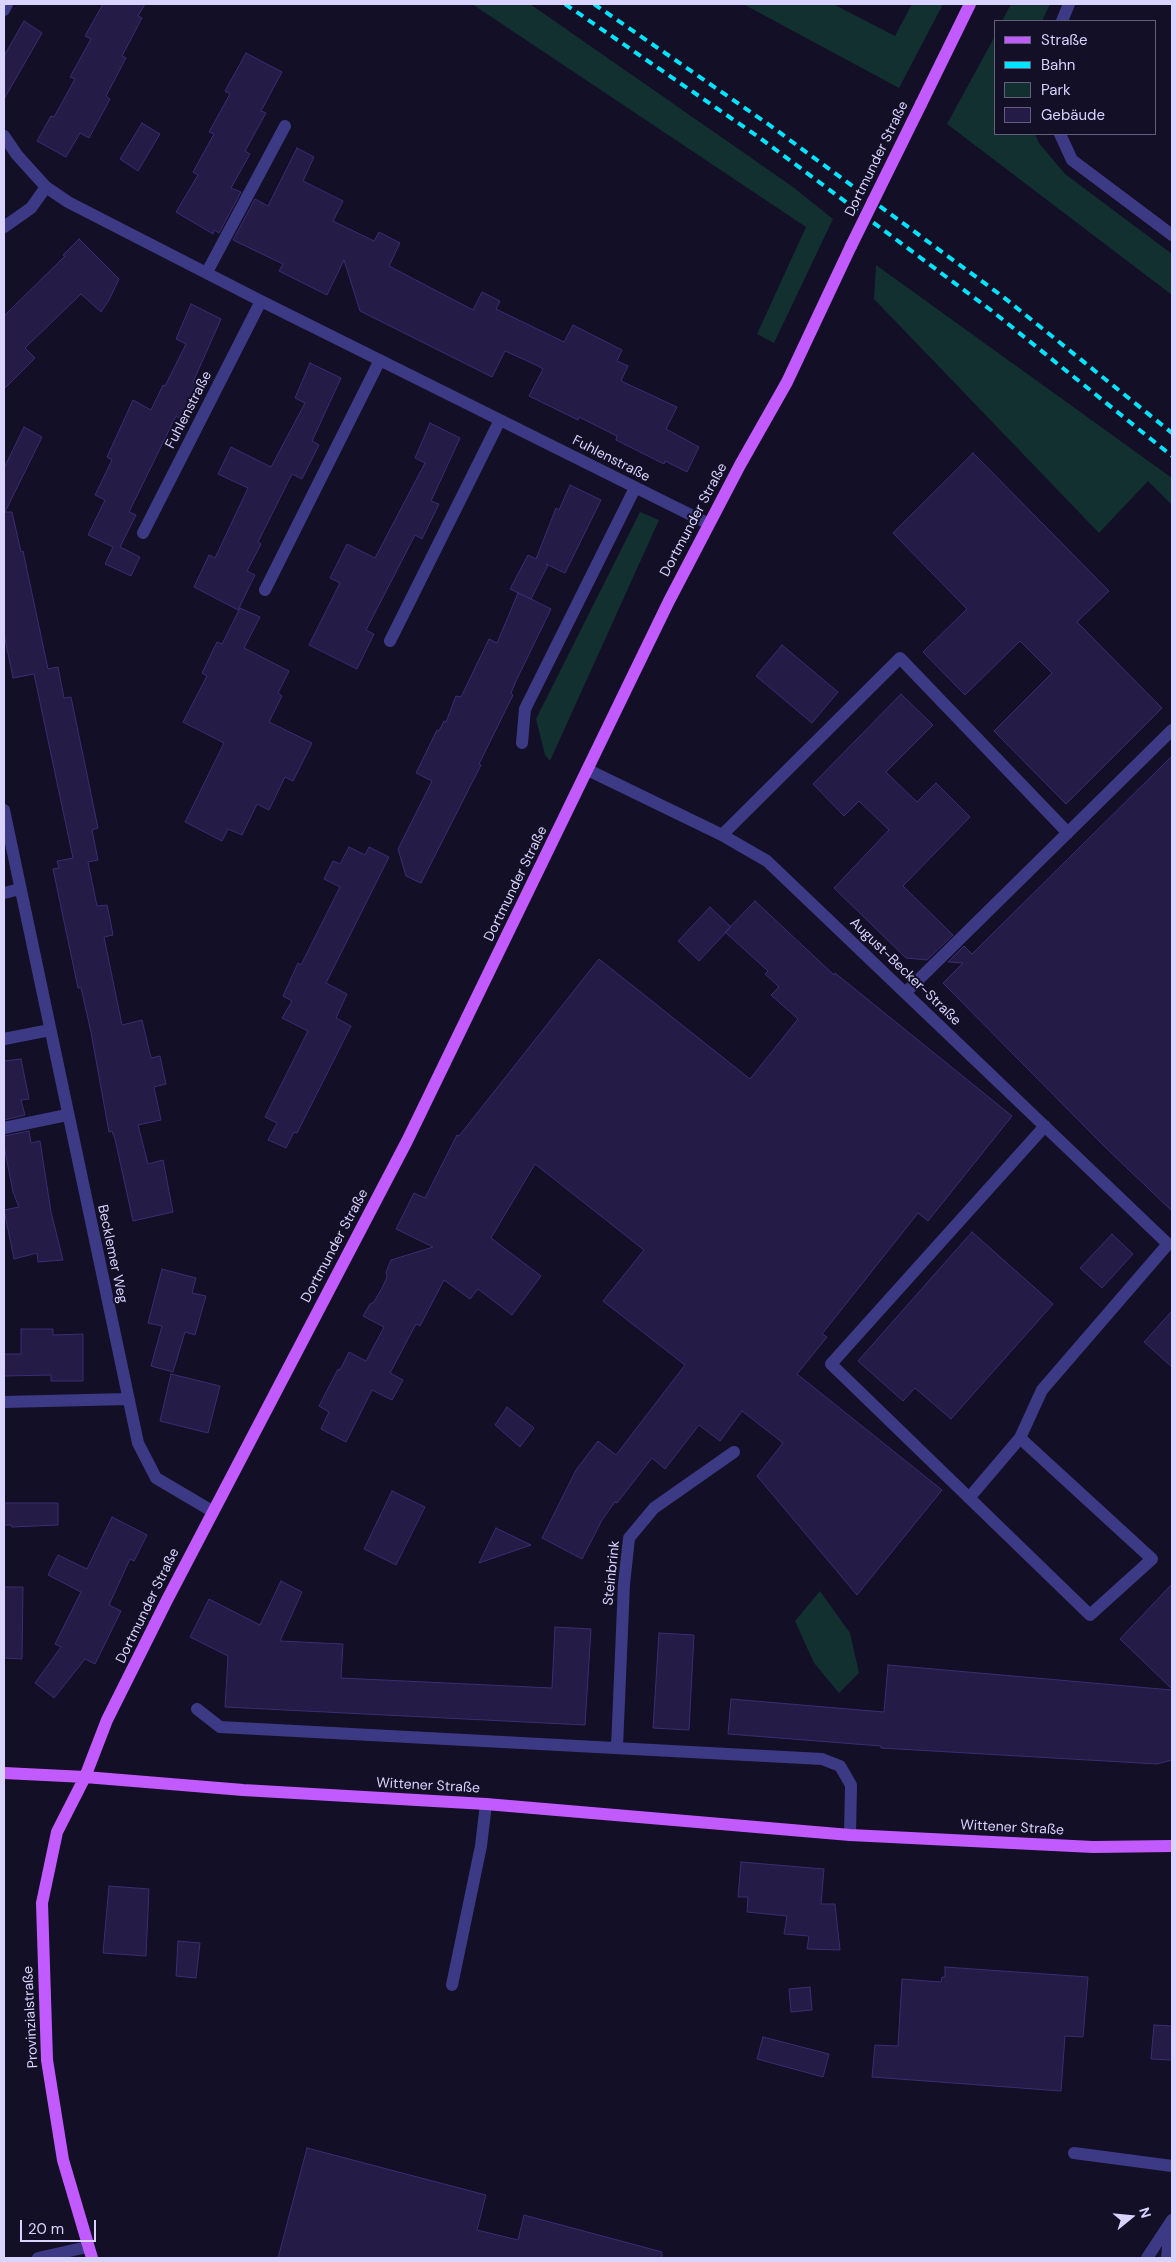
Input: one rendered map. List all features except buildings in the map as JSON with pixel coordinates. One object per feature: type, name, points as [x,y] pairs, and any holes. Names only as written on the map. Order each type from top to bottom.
[{"type":"main road","name":"Dortmunder Straße","points":[[85,1777],[107,1720],[212,1511],[407,1141],[669,601],[787,382],[851,246],[970,4]]},
{"type":"main road","name":"Wittener Straße","points":[[4,1774],[85,1777],[243,1790],[486,1804],[850,1835],[1092,1846],[1172,1846]]},
{"type":"main road","name":"Provinzialstraße","points":[[85,1777],[57,1832],[42,1903],[47,2060],[63,2160],[89,2252]]},
{"type":"street","points":[[4,10],[7,4]]},
{"type":"street","points":[[1062,20],[1069,4]]},
{"type":"street","points":[[207,272],[285,126]]},
{"type":"street","points":[[1060,135],[1072,160],[1172,235]]},
{"type":"street","name":"Fuhlenstraße","points":[[4,136],[17,155],[46,187],[68,202],[261,301],[709,524]]},
{"type":"street","points":[[4,227],[31,208],[46,187]]},
{"type":"street","name":"Fuhlenstraße","points":[[143,533],[261,301]]},
{"type":"street","points":[[265,590],[380,360]]},
{"type":"street","points":[[390,641],[500,420]]},
{"type":"street","points":[[522,743],[525,710],[635,488]]},
{"type":"street","points":[[722,835],[900,658],[1068,833]]},
{"type":"street","points":[[905,993],[1172,730]]},
{"type":"street","name":"August-Becker-Straße","points":[[588,770],[722,835],[767,861],[1170,1244]]},
{"type":"street","name":"Becklemer Weg","points":[[4,810],[138,1443],[156,1478],[212,1511]]},
{"type":"street","points":[[4,893],[20,889]]},
{"type":"street","points":[[4,1040],[50,1030]]},
{"type":"street","points":[[4,1128],[68,1115]]},
{"type":"street","points":[[1020,1438],[1152,1559],[1090,1615],[831,1364],[1045,1126]]},
{"type":"street","points":[[969,1498],[1020,1438],[1042,1390],[1170,1244]]},
{"type":"street","points":[[4,1402],[128,1399]]},
{"type":"street","name":"Steinbrink","points":[[617,1747],[624,1584],[628,1538],[654,1508],[734,1452]]},
{"type":"street","points":[[197,1709],[220,1727],[822,1759],[840,1766],[851,1785],[850,1835]]},
{"type":"street","points":[[452,1985],[482,1846],[486,1804]]},
{"type":"street","points":[[1074,2153],[1172,2166]]},
{"type":"street","points":[[1147,2258],[1171,2222]]},
{"type":"street","points":[[1168,2258],[1171,2222]]},
{"type":"street","points":[[38,2258],[89,2252]]},
{"type":"green space","points":[[472,4],[530,4],[793,187],[833,219],[774,343],[757,334],[806,227]]},
{"type":"green space","points":[[743,4],[833,4],[895,36],[912,4],[943,4],[899,88]]},
{"type":"green space","points":[[1011,4],[1050,4],[1042,20],[1003,20]]},
{"type":"green space","points":[[994,38],[994,135],[1035,135],[1039,143],[1065,174],[1172,254],[1172,295],[947,124]]},
{"type":"green space","points":[[876,265],[1172,478],[1172,505],[1148,481],[1099,533],[874,299]]},
{"type":"green space","points":[[640,512],[659,520],[550,761],[545,755],[536,719]]},
{"type":"green space","points":[[820,1591],[850,1633],[859,1673],[839,1693],[814,1663],[795,1621]]},
{"type":"railway","points":[[565,4],[760,138],[992,311],[1172,456]]},
{"type":"railway","points":[[594,4],[768,124],[1002,296],[1172,433]]}]
